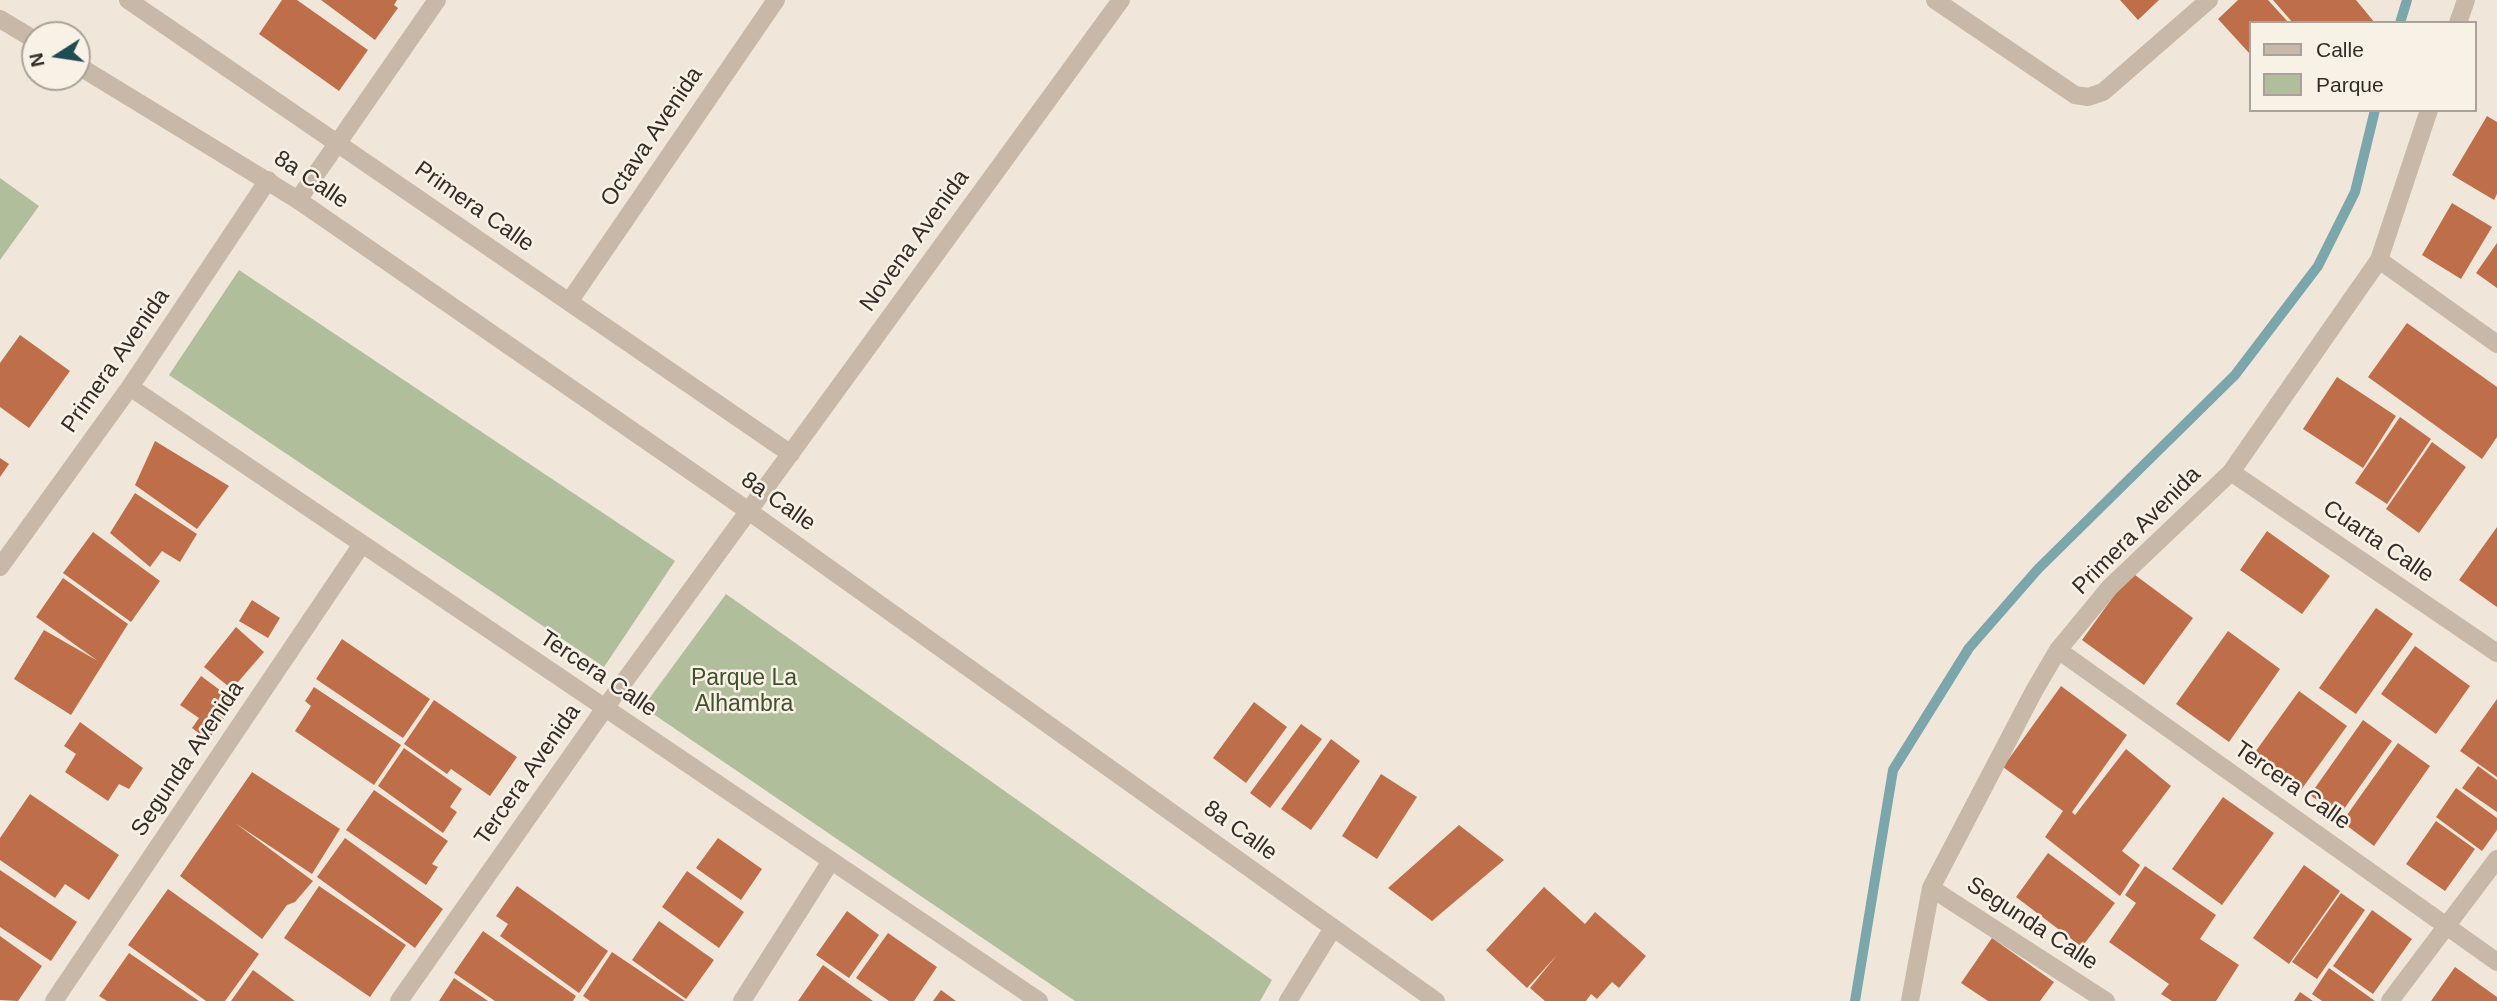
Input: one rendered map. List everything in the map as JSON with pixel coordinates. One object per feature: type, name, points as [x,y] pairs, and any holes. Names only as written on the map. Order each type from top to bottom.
[{"type":"street","name":"Primera Calle","points":[[128,0],[791,454]]},
{"type":"street","points":[[298,200],[437,0]]},
{"type":"street","name":"Octava Avenida","points":[[569,303],[776,0]]},
{"type":"street","name":"Novena Avenida","points":[[750,512],[1121,0]]},
{"type":"street","points":[[1935,0],[2075,95],[2088,97],[2103,92],[2209,0]]},
{"type":"street","points":[[2459,21],[2466,0]]},
{"type":"street","points":[[0,19],[21,32]]},
{"type":"street","name":"8a Calle","points":[[91,73],[298,200],[750,512],[1436,1001]]},
{"type":"street","name":"Primera Avenida","points":[[1910,1001],[1931,888],[2058,650],[2110,587],[2231,472],[2379,260],[2428,112]]},
{"type":"street","name":"Primera Avenida","points":[[0,567],[130,387],[268,180]]},
{"type":"street","points":[[2379,260],[2497,344]]},
{"type":"street","name":"Tercera Calle","points":[[130,387],[1039,1001]]},
{"type":"street","name":"Cuarta Calle","points":[[2231,472],[2497,653]]},
{"type":"street","name":"Tercera Avenida","points":[[399,1001],[605,708],[750,512]]},
{"type":"street","name":"Segunda Avenida","points":[[54,1001],[362,544]]},
{"type":"street","name":"Tercera Calle","points":[[2058,650],[2497,962]]},
{"type":"street","points":[[2390,1001],[2497,859]]},
{"type":"street","points":[[742,1001],[831,861]]},
{"type":"street","name":"Segunda Calle","points":[[1931,888],[2106,1001]]},
{"type":"street","points":[[1289,1001],[1333,928]]},
{"type":"green space","points":[[0,178],[39,206],[0,260]]},
{"type":"green space","points":[[239,270],[675,561],[604,667],[169,375]]},
{"type":"green space","name":"Parque La Alhambra","points":[[726,594],[1272,980],[1260,1001],[1075,1001],[643,707]]},
{"type":"building","points":[[282,0],[297,0],[368,50],[339,91],[259,34]]},
{"type":"building","points":[[321,0],[397,0],[394,5],[398,8],[375,40]]},
{"type":"building","points":[[2120,0],[2159,0],[2138,20]]},
{"type":"building","points":[[2238,0],[2268,0],[2287,21],[2248,21],[2248,52],[2218,19]]},
{"type":"building","points":[[2273,0],[2356,0],[2373,21],[2291,21]]},
{"type":"building","points":[[2487,116],[2497,122],[2497,194],[2494,200],[2452,175]]},
{"type":"building","points":[[2452,203],[2492,227],[2461,279],[2422,255]]},
{"type":"building","points":[[2497,243],[2497,288],[2476,273]]},
{"type":"building","points":[[2407,323],[2497,387],[2497,437],[2482,459],[2368,377]]},
{"type":"building","points":[[20,335],[70,371],[29,428],[0,407],[0,363]]},
{"type":"building","points":[[2337,377],[2396,416],[2363,468],[2303,429]]},
{"type":"building","points":[[2400,417],[2431,439],[2387,504],[2355,483]]},
{"type":"building","points":[[155,441],[229,486],[197,529],[135,485]]},
{"type":"building","points":[[2432,442],[2466,467],[2419,533],[2386,509]]},
{"type":"building","points":[[0,458],[9,464],[0,477]]},
{"type":"building","points":[[135,493],[197,534],[180,562],[162,551],[150,567],[110,533]]},
{"type":"building","points":[[2497,527],[2497,607],[2459,580]]},
{"type":"building","points":[[2267,531],[2330,576],[2302,614],[2240,570]]},
{"type":"building","points":[[93,532],[160,581],[131,622],[63,573]]},
{"type":"building","points":[[2131,572],[2193,618],[2144,685],[2082,640]]},
{"type":"building","points":[[63,578],[128,624],[71,715],[14,679],[44,630],[98,661],[36,617]]},
{"type":"building","points":[[252,600],[280,618],[268,638],[239,621]]},
{"type":"building","points":[[2376,608],[2413,634],[2356,714],[2319,688]]},
{"type":"building","points":[[236,627],[264,652],[232,689],[204,667]]},
{"type":"building","points":[[2228,631],[2280,669],[2229,742],[2176,704]]},
{"type":"building","points":[[342,639],[430,699],[403,738],[316,679]]},
{"type":"building","points":[[2415,646],[2470,686],[2436,734],[2381,694]]},
{"type":"building","points":[[201,676],[236,702],[208,740],[192,728],[199,718],[180,705]]},
{"type":"building","points":[[2061,686],[2127,735],[2072,812],[2075,815],[2126,749],[2171,786],[2122,851],[2140,865],[2120,896],[2045,837],[2063,811],[2003,767]]},
{"type":"building","points":[[314,687],[401,745],[374,785],[295,731],[311,706],[305,701]]},
{"type":"building","points":[[2299,691],[2347,726],[2301,790],[2253,755]]},
{"type":"building","points":[[2497,699],[2497,777],[2460,751]]},
{"type":"building","points":[[434,700],[517,757],[490,796],[451,769],[447,774],[404,744]]},
{"type":"building","points":[[1254,702],[1287,727],[1246,783],[1213,758]]},
{"type":"building","points":[[2363,720],[2392,741],[2339,816],[2310,795]]},
{"type":"building","points":[[80,722],[143,768],[129,789],[119,784],[108,801],[65,772],[76,754],[64,746]]},
{"type":"building","points":[[1301,724],[1322,739],[1270,808],[1250,793]]},
{"type":"building","points":[[1331,739],[1360,761],[1311,830],[1281,809]]},
{"type":"building","points":[[2398,743],[2430,766],[2374,846],[2342,822]]},
{"type":"building","points":[[404,748],[462,789],[450,807],[457,812],[443,833],[378,786]]},
{"type":"building","points":[[2478,766],[2497,780],[2497,812],[2462,788]]},
{"type":"building","points":[[252,772],[340,829],[312,874],[235,823],[313,881],[295,902],[287,905],[262,939],[180,876]]},
{"type":"building","points":[[1381,774],[1417,797],[1377,859],[1342,836]]},
{"type":"building","points":[[2456,788],[2497,818],[2497,830],[2482,851],[2436,817]]},
{"type":"building","points":[[374,790],[448,841],[432,864],[438,867],[426,885],[346,830]]},
{"type":"building","points":[[30,794],[119,855],[89,900],[65,884],[55,898],[0,860],[0,838]]},
{"type":"building","points":[[2223,797],[2274,833],[2222,905],[2172,869]]},
{"type":"building","points":[[2436,821],[2475,849],[2445,891],[2406,864]]},
{"type":"building","points":[[1459,825],[1504,860],[1432,921],[1388,888]]},
{"type":"building","points":[[345,838],[443,909],[415,948],[317,877]]},
{"type":"building","points":[[718,838],[762,869],[741,900],[696,868]]},
{"type":"building","points":[[2048,853],[2115,903],[2082,947],[2016,897]]},
{"type":"building","points":[[2304,865],[2340,891],[2289,964],[2253,938]]},
{"type":"building","points":[[2145,866],[2216,915],[2200,939],[2239,965],[2216,1001],[2172,1001],[2161,994],[2169,984],[2109,942],[2136,903],[2125,895]]},
{"type":"building","points":[[0,870],[77,922],[51,961],[0,927]]},
{"type":"building","points":[[687,871],[744,912],[719,948],[662,907]]},
{"type":"building","points":[[319,886],[406,945],[370,997],[284,938]]},
{"type":"building","points":[[517,886],[608,951],[579,993],[500,936],[508,924],[496,916]]},
{"type":"building","points":[[1544,887],[1585,924],[1595,912],[1646,956],[1619,988],[1612,982],[1597,999],[1591,994],[1586,1001],[1545,1001],[1530,988],[1557,955],[1527,988],[1486,950]]},
{"type":"building","points":[[168,889],[259,954],[225,1001],[206,1001],[128,945]]},
{"type":"building","points":[[2341,893],[2365,910],[2317,979],[2292,962]]},
{"type":"building","points":[[2372,910],[2412,939],[2373,994],[2333,966]]},
{"type":"building","points":[[847,911],[879,935],[849,978],[816,955]]},
{"type":"building","points":[[659,921],[714,960],[686,999],[632,960]]},
{"type":"building","points":[[483,931],[576,996],[573,1001],[495,1001],[454,973]]},
{"type":"building","points":[[888,933],[937,967],[914,1001],[889,1001],[856,978]]},
{"type":"building","points":[[0,936],[42,966],[18,1001],[0,1000]]},
{"type":"building","points":[[1992,938],[2054,982],[2040,1001],[1988,1001],[1961,983]]},
{"type":"building","points":[[612,952],[685,1001],[590,1001],[583,996]]},
{"type":"building","points":[[129,953],[199,1001],[107,1001],[99,996]]},
{"type":"building","points":[[823,965],[873,1001],[798,1001]]},
{"type":"building","points":[[2455,967],[2497,997],[2497,1001],[2431,1001]]},
{"type":"building","points":[[2329,968],[2375,1001],[2322,1001],[2312,994]]},
{"type":"building","points":[[253,970],[295,1001],[231,1001]]},
{"type":"building","points":[[454,978],[488,1001],[439,1001]]},
{"type":"building","points":[[941,990],[956,1001],[933,1001]]},
{"type":"building","points":[[2300,992],[2313,1001],[2294,1001]]},
{"type":"waterway","points":[[2401,21],[2407,0]]},
{"type":"waterway","points":[[1855,1001],[1893,770],[1969,648],[2038,569],[2235,375],[2318,266],[2355,192],[2375,112]]}]
